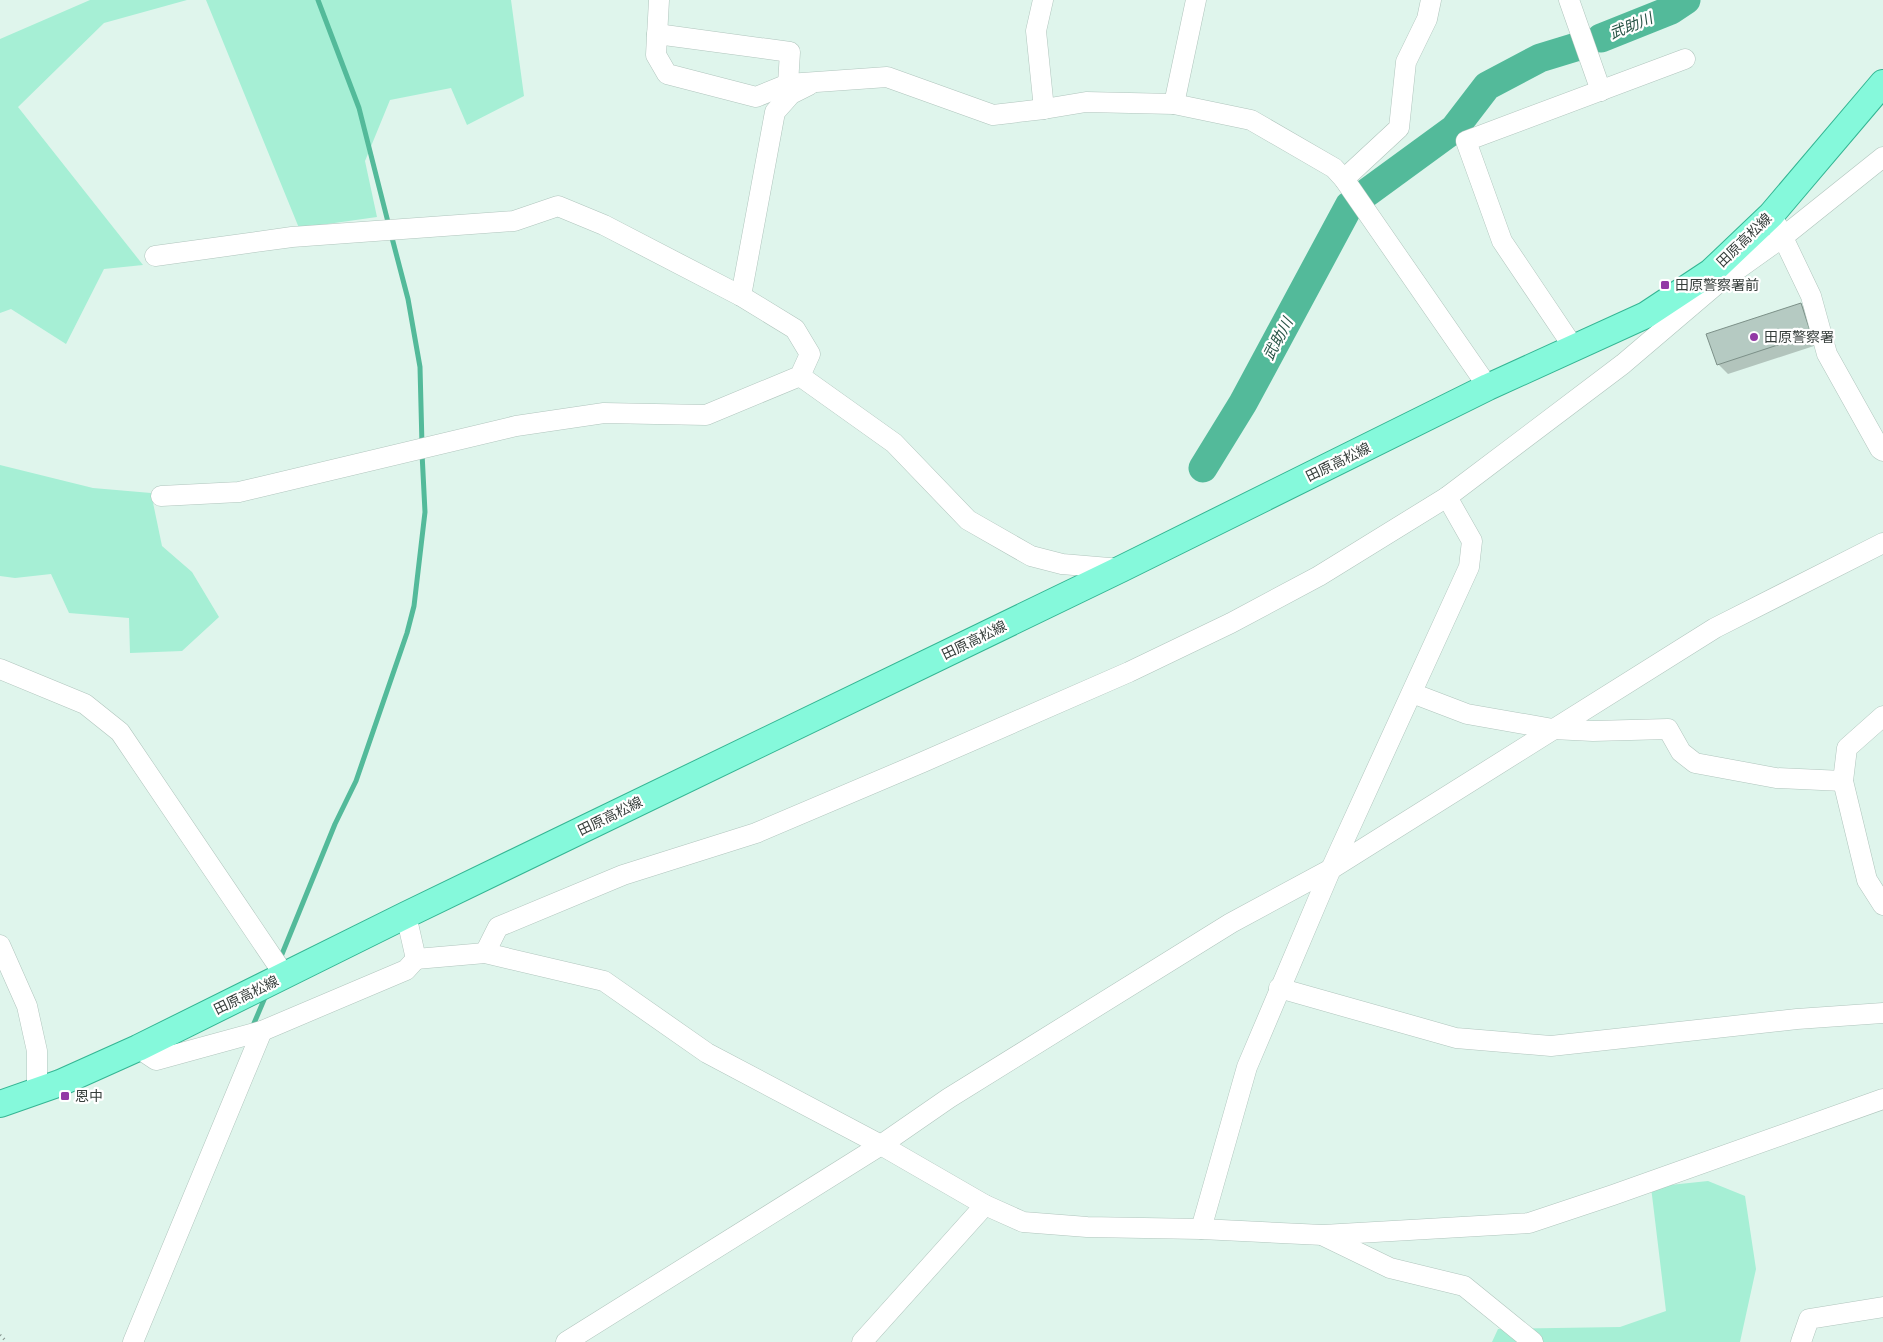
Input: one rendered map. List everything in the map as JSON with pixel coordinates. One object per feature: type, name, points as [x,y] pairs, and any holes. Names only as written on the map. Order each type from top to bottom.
[{"type":"main road","name":"田原高松線","points":[[0,1104],[60,1083],[138,1048],[406,915],[1121,569],[1488,387],[1646,315],[1714,278],[1771,215],[1883,83]]},
{"type":"street","points":[[659,0],[656,55],[667,74],[756,97],[788,84],[887,77],[993,115],[1086,102],[1174,104],[1251,120],[1334,168],[1344,178],[1488,387]]},
{"type":"street","points":[[1043,0],[1036,31],[1044,109]]},
{"type":"street","points":[[1174,104],[1196,0]]},
{"type":"street","points":[[1344,178],[1399,128],[1406,62],[1427,19],[1431,0]]},
{"type":"street","points":[[1570,0],[1601,91]]},
{"type":"street","points":[[657,34],[790,52],[788,84]]},
{"type":"street","points":[[1574,348],[1502,242],[1466,140],[1685,59]]},
{"type":"street","points":[[741,296],[776,112],[791,94],[815,82]]},
{"type":"street","points":[[485,953],[498,927],[624,875],[756,833],[1138,668],[1231,623],[1319,576],[1447,497],[1623,364],[1714,278],[1783,237],[1883,156]]},
{"type":"street","points":[[155,256],[292,237],[514,221],[558,206],[604,226],[741,296],[795,329],[810,354],[800,376],[706,415],[604,413],[516,426],[239,492],[161,496]]},
{"type":"street","points":[[1771,215],[1811,296],[1827,354],[1880,449],[1883,451]]},
{"type":"street","points":[[800,376],[894,443],[968,520],[1031,556],[1062,564],[1121,569]]},
{"type":"street","points":[[1201,1229],[1247,1067],[1331,869],[1469,567],[1472,541],[1447,497]]},
{"type":"street","points":[[566,1342],[881,1145],[949,1098],[1231,923],[1331,869],[1715,628],[1883,543]]},
{"type":"street","points":[[0,669],[85,704],[120,732],[285,976]]},
{"type":"street","points":[[1412,693],[1467,714],[1553,729],[1593,731],[1668,729],[1681,752],[1695,763],[1776,778],[1843,781]]},
{"type":"street","points":[[1883,716],[1847,748],[1843,781],[1868,880],[1883,905]]},
{"type":"street","points":[[406,915],[416,959]]},
{"type":"street","points":[[0,945],[27,1006],[37,1051],[37,1091]]},
{"type":"street","points":[[138,1048],[156,1060],[262,1031],[406,970],[416,959],[485,953],[604,981],[707,1053],[881,1145],[985,1205],[1023,1222],[1087,1227],[1201,1229],[1323,1235],[1529,1223],[1883,1099]]},
{"type":"street","points":[[1279,988],[1456,1038],[1551,1046],[1797,1019],[1883,1013]]},
{"type":"street","points":[[133,1342],[262,1031]]},
{"type":"street","points":[[862,1342],[985,1205]]},
{"type":"street","points":[[1323,1235],[1390,1268],[1464,1286],[1533,1342]]},
{"type":"street","points":[[1801,1342],[1808,1319],[1883,1307]]},
{"type":"path","points":[[0,1335],[7,1342]]},
{"type":"green space","points":[[90,0],[187,0],[104,23],[18,107],[143,265],[104,269],[66,344],[11,309],[0,313],[0,39]]},
{"type":"green space","points":[[206,0],[511,0],[524,96],[467,125],[451,88],[390,100],[365,161],[377,217],[299,228]]},
{"type":"green space","points":[[0,465],[93,488],[151,493],[162,546],[192,572],[219,617],[182,651],[130,653],[129,618],[69,613],[51,574],[15,578],[0,576]]},
{"type":"green space","points":[[1708,1181],[1745,1196],[1756,1269],[1740,1342],[1492,1342],[1498,1329],[1620,1327],[1666,1311],[1651,1187]]},
{"type":"building","points":[[1801,303],[1811,334],[1717,365],[1706,334]]},
{"type":"waterway","points":[[318,0],[359,108],[389,226]]},
{"type":"waterway","name":"武助川","points":[[1601,38],[1671,10],[1686,0]]},
{"type":"waterway","name":"武助川","points":[[1365,194],[1454,129],[1487,86],[1540,58],[1576,47]]},
{"type":"waterway","name":"武助川","points":[[1203,468],[1243,403],[1349,206]]},
{"type":"waterway","points":[[391,234],[408,299],[420,367],[422,445]]},
{"type":"waterway","points":[[280,959],[335,824],[356,781],[407,633],[414,606],[425,512],[422,453]]},
{"type":"waterway","points":[[252,1028],[266,995]]},
{"type":"place","name":"田原警察署前","points":[[1665,285]]},
{"type":"place","name":"田原警察署","points":[[1754,337]]},
{"type":"place","name":"恩中","points":[[65,1096]]}]
